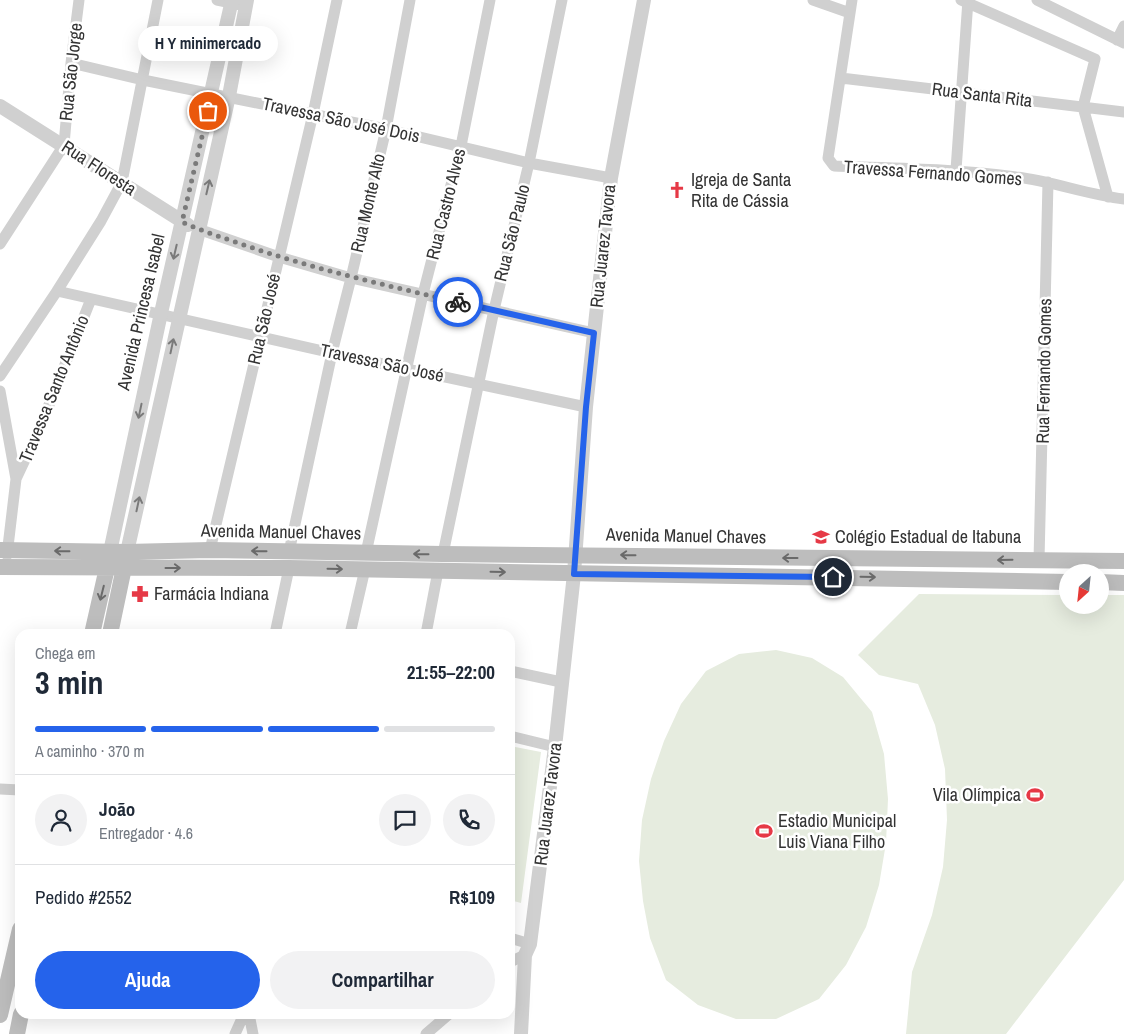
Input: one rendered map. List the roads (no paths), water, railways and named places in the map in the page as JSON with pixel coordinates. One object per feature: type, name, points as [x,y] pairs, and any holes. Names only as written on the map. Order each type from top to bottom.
[{"type":"main road","points":[[4,550],[117,560]]},
{"type":"main road","name":"Avenida Manuel Chaves","points":[[117,560],[210,550],[289,560]]},
{"type":"main road","name":"Avenida Manuel Chaves","points":[[117,560],[365,561],[443,554],[575,554],[1124,561]]},
{"type":"main road","points":[[3,567],[117,560]]},
{"type":"main road","name":"Avenida Princesa Isabel","points":[[94,629],[117,560]]},
{"type":"main road","name":"Avenida Princesa Isabel","points":[[110,629],[117,560]]},
{"type":"main road","name":"Avenida Manuel Chaves","points":[[365,561],[438,571],[1059,582]]},
{"type":"main road","points":[[1109,582],[1124,583]]},
{"type":"main road","points":[[0,1015],[15,950]]},
{"type":"main road","points":[[17,1034],[20,1019]]},
{"type":"street","name":"Rua São Jorge","points":[[0,244],[64,145],[79,0]]},
{"type":"street","points":[[0,376],[57,291],[101,221],[122,182],[144,80],[158,0]]},
{"type":"street","points":[[216,0],[247,3]]},
{"type":"street","name":"Rua São José","points":[[210,550],[313,114],[337,0]]},
{"type":"street","name":"Rua Monte Alto","points":[[276,629],[332,353],[386,129],[410,0]]},
{"type":"street","name":"Rua Castro Alves","points":[[351,629],[423,294],[461,146],[490,0]]},
{"type":"street","name":"Rua São Paulo","points":[[443,554],[494,310],[530,163],[562,0]]},
{"type":"street","name":"Rua Juarez Tavora","points":[[521,1034],[527,949],[555,747],[574,574],[586,407],[611,178],[644,0]]},
{"type":"street","points":[[813,0],[850,14]]},
{"type":"street","points":[[841,78],[852,0]]},
{"type":"street","points":[[1037,0],[1121,42],[1124,26]]},
{"type":"street","points":[[956,170],[966,1],[1095,59],[1083,107],[1108,197]]},
{"type":"street","name":"Avenida Princesa Isabel","points":[[117,560],[161,313],[231,2]]},
{"type":"street","name":"Avenida Princesa Isabel","points":[[117,560],[178,318],[229,96],[247,3]]},
{"type":"street","name":"Travessa São José Dois","points":[[71,63],[144,80],[386,129],[530,163],[611,178]]},
{"type":"street","name":"Rua Santa Rita","points":[[841,78],[1124,112]]},
{"type":"street","name":"Travessa Fernando Gomes","points":[[841,78],[828,158],[834,166],[956,170],[1048,182],[1108,197],[1124,199]]},
{"type":"street","name":"Rua Floresta","points":[[2,112],[64,145],[182,222],[198,230]]},
{"type":"street","name":"Rua Fernando Gomes","points":[[1039,560],[1048,182]]},
{"type":"street","points":[[198,230],[279,257],[351,278],[594,333]]},
{"type":"street","name":"Travessa São José","points":[[57,291],[332,353],[586,407]]},
{"type":"street","name":"Travessa Santo Antônio","points":[[16,479],[39,430],[91,298]]},
{"type":"street","points":[[0,391],[16,479],[3,567]]},
{"type":"street","points":[[427,629],[438,571]]},
{"type":"street","points":[[515,672],[561,682]]},
{"type":"street","points":[[515,737],[555,747]]},
{"type":"street","points":[[0,789],[15,790]]},
{"type":"street","points":[[515,941],[527,949],[515,958]]},
{"type":"street","points":[[236,1034],[242,1019]]},
{"type":"street","points":[[250,1019],[253,1034]]},
{"type":"street","points":[[426,1034],[443,1019]]},
{"type":"place","name":"H Y minimercado","points":[[208,111]]},
{"type":"place","name":"Igreja de Santa Rita de Cássia","points":[[677,190]]},
{"type":"place","name":"Colégio Estadual de Itabuna","points":[[821,537]]},
{"type":"place","name":"Farmácia Indiana","points":[[140,594]]},
{"type":"place","name":"Vila Olímpica","points":[[1035,795]]},
{"type":"place","name":"Estadio Municipal Luis Viana Filho","points":[[764,831]]}]
